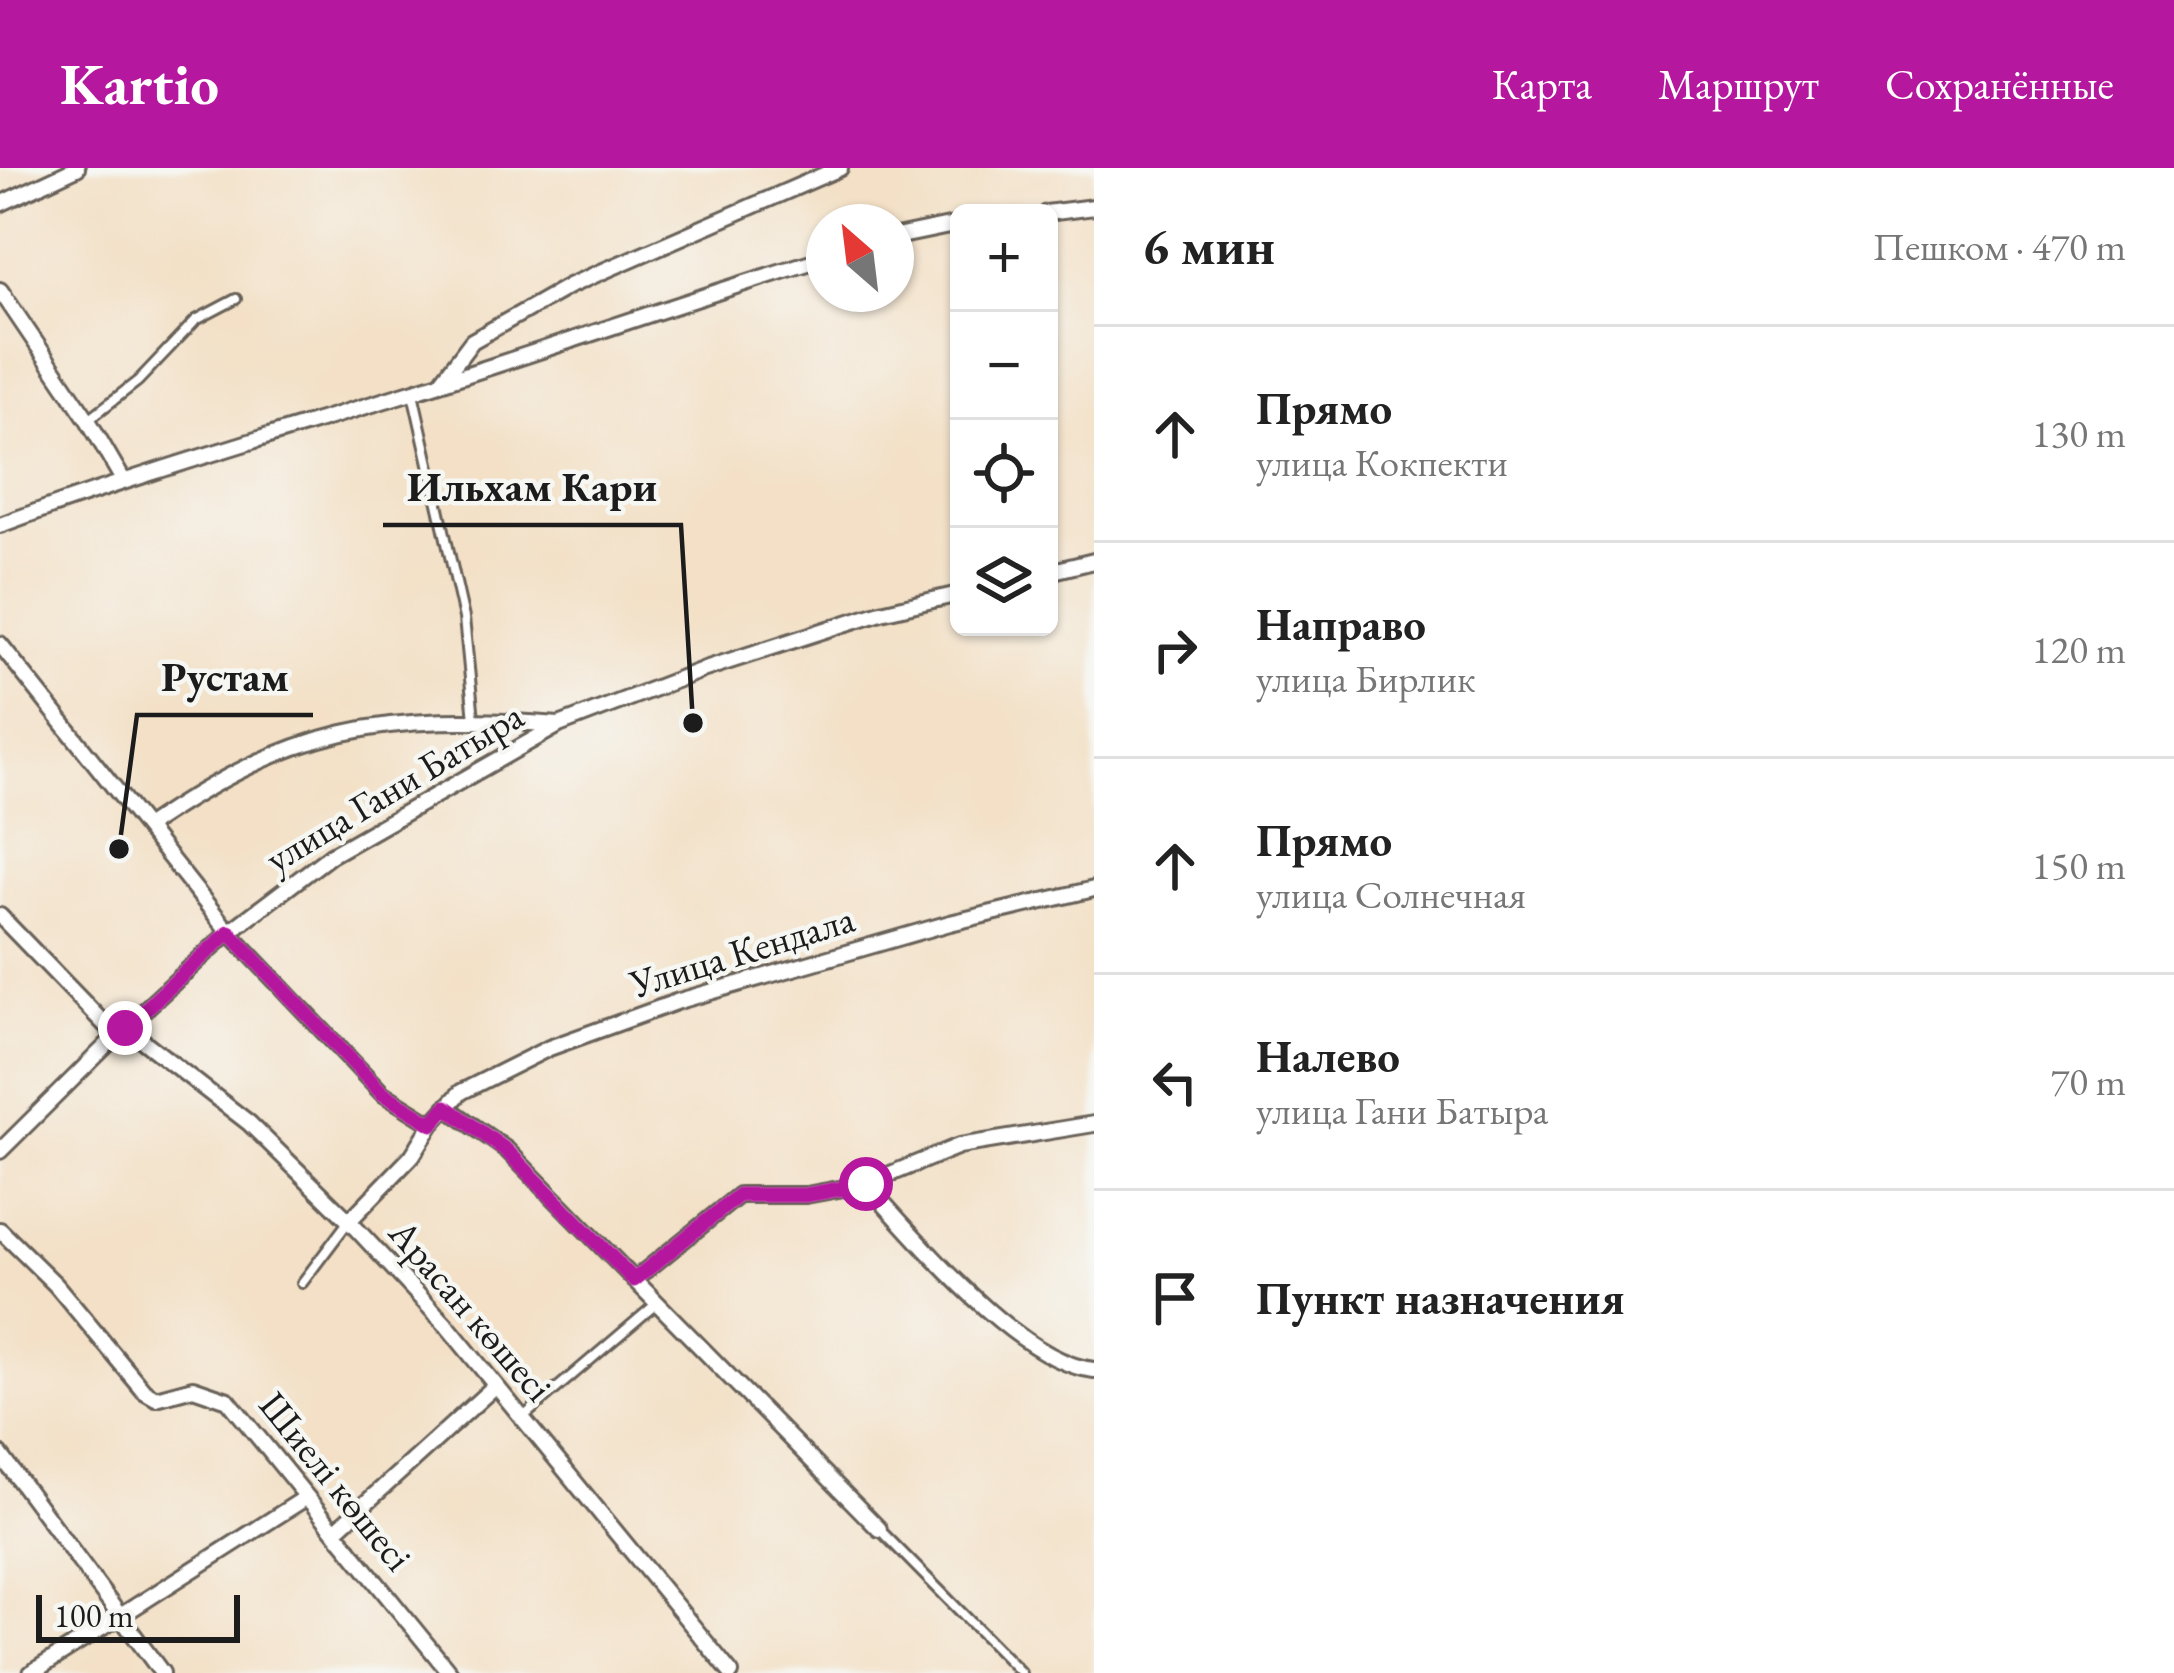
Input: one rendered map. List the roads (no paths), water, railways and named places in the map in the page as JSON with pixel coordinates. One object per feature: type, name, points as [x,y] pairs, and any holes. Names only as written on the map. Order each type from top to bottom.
[{"type":"street","points":[[0,204],[77,168]]},
{"type":"street","points":[[441,382],[472,341],[568,286],[840,168]]},
{"type":"street","points":[[1058,212],[1094,207]]},
{"type":"street","points":[[914,233],[950,226]]},
{"type":"street","points":[[0,524],[123,480],[413,392],[806,264]]},
{"type":"street","points":[[0,290],[123,480]]},
{"type":"street","points":[[1058,570],[1094,561]]},
{"type":"street","name":"улица Гани Батыра","points":[[0,1150],[229,932],[332,855],[559,725],[705,669],[881,612],[950,596]]},
{"type":"street","points":[[0,644],[229,932],[382,1093],[432,1124]]},
{"type":"street","name":"улица Гани Батыра","points":[[146,827],[231,774],[307,741],[371,727],[474,719],[559,725]]},
{"type":"street","name":"Улица Кендала","points":[[349,1221],[412,1156],[461,1092],[549,1048],[679,1001],[950,923],[1094,889]]},
{"type":"street","name":"Арасан көшесі","points":[[0,916],[120,1032],[249,1123],[349,1221],[448,1327],[730,1673]]},
{"type":"street","points":[[446,1107],[506,1150],[880,1529]]},
{"type":"street","points":[[634,1280],[739,1195],[806,1195],[866,1184],[958,1146],[1094,1124]]},
{"type":"street","points":[[866,1184],[953,1277],[1029,1344],[1094,1370]]},
{"type":"street","name":"Шиелі көшесі","points":[[0,1231],[56,1285],[144,1391],[156,1398],[193,1388],[227,1400],[450,1673]]},
{"type":"street","points":[[335,1531],[496,1386]]},
{"type":"street","points":[[0,1454],[162,1673]]},
{"type":"street","points":[[31,1673],[307,1497]]},
{"type":"lane","points":[[88,420],[138,381],[196,320],[236,299]]},
{"type":"lane","points":[[413,392],[464,618],[474,719]]},
{"type":"lane","points":[[302,1283],[349,1221]]},
{"type":"lane","points":[[523,1418],[657,1303]]},
{"type":"lane","points":[[880,1529],[1022,1673]]},
{"type":"place","name":"Ильхам Кари","points":[[693,723]]},
{"type":"place","name":"Рустам","points":[[119,849]]}]
